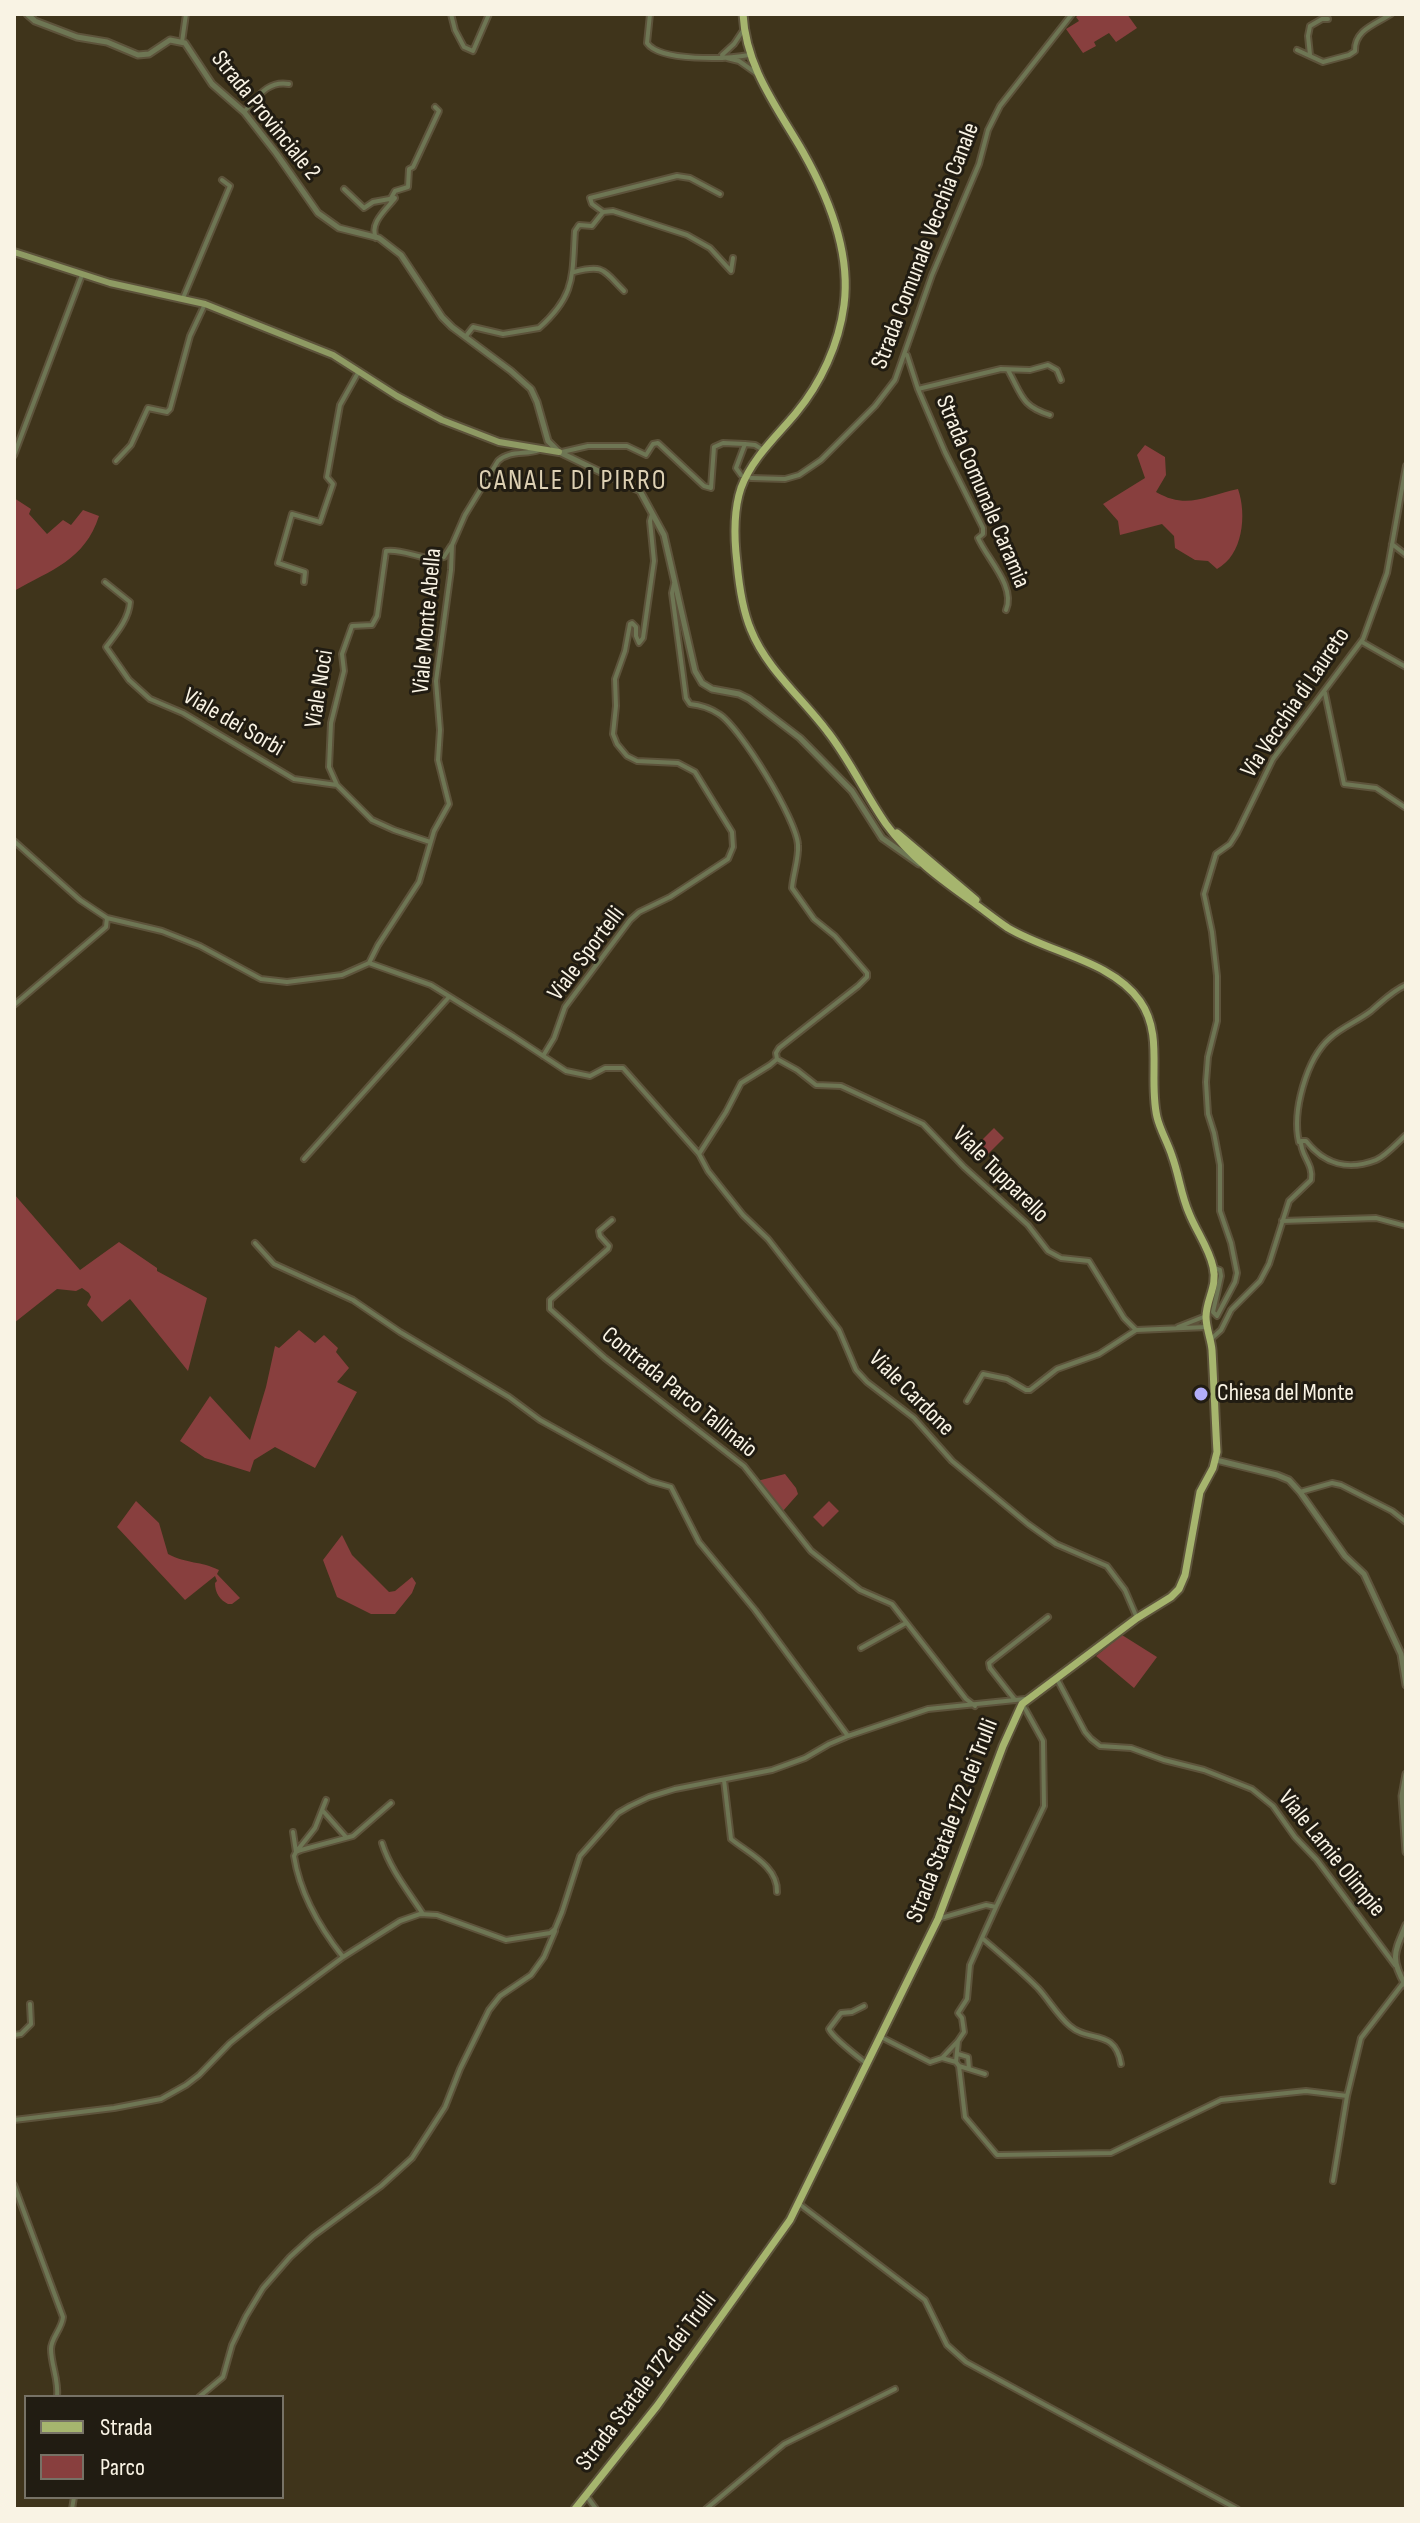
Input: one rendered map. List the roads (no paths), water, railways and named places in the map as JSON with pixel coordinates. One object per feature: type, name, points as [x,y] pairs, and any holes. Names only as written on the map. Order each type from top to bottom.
[{"type":"main road","points":[[743,14],[749,55],[756,73],[826,196],[838,233],[845,283],[844,305],[830,359],[801,408],[764,450],[745,478],[735,514],[738,578],[747,619],[763,653],[841,749],[892,837],[922,865],[1019,934],[1115,977],[1142,1004],[1151,1020],[1154,1037],[1156,1114],[1172,1153],[1189,1213],[1214,1268]]},
{"type":"main road","points":[[14,252],[148,293],[205,304],[333,355],[397,396],[442,420],[499,442],[559,452]]},
{"type":"main road","points":[[892,837],[899,834],[918,853],[1019,934]]},
{"type":"main road","name":"Strada Statale 172 dei Trulli","points":[[575,2509],[722,2319],[790,2220],[938,1919],[1022,1701],[1171,1597],[1183,1581],[1200,1492],[1216,1460],[1211,1339],[1206,1316],[1213,1293],[1214,1268]]},
{"type":"street","name":"Strada Provinciale 2","points":[[27,14],[35,21],[77,37],[107,42],[138,55],[149,54],[170,40],[182,42],[193,53],[212,84],[244,112],[318,213],[339,228],[376,238],[401,255],[442,317],[531,389],[548,441],[559,452]]},
{"type":"street","points":[[182,42],[186,14]]},
{"type":"street","points":[[451,14],[464,47],[473,51],[489,14]]},
{"type":"street","points":[[650,14],[647,43],[652,50],[699,59],[749,55]]},
{"type":"street","name":"Strada Comunale Vecchia Canale","points":[[751,478],[785,479],[799,475],[821,460],[895,380],[932,275],[979,164],[988,130],[1000,106],[1072,14]]},
{"type":"street","points":[[1297,50],[1323,62],[1349,55],[1355,51],[1359,34],[1391,14]]},
{"type":"street","points":[[1310,55],[1310,26],[1328,19]]},
{"type":"street","points":[[721,56],[744,29]]},
{"type":"street","points":[[721,56],[739,61],[756,73]]},
{"type":"street","points":[[244,112],[266,87],[283,82],[289,84]]},
{"type":"street","points":[[390,200],[395,191],[408,187],[409,169],[413,167],[439,111],[435,107]]},
{"type":"street","points":[[720,194],[690,178],[677,176],[590,198],[592,204],[603,212],[613,211],[687,235],[710,248],[731,271],[733,258]]},
{"type":"street","points":[[183,298],[230,186],[222,180]]},
{"type":"street","points":[[344,189],[364,208],[373,202],[395,198],[375,224],[373,231],[376,238]]},
{"type":"street","points":[[465,338],[473,327],[503,334],[539,328],[566,297],[574,272],[575,231],[579,225],[592,226],[603,212]]},
{"type":"street","points":[[574,272],[594,266],[603,270],[624,291]]},
{"type":"street","points":[[14,455],[83,273]]},
{"type":"street","points":[[116,461],[131,445],[148,408],[167,412],[170,409],[190,336],[205,304]]},
{"type":"street","name":"Strada Comunale Caramia","points":[[906,352],[918,389],[955,475],[983,528],[983,534],[978,538],[1010,597],[1006,610]]},
{"type":"street","name":"Strada Comunale Caramia","points":[[918,389],[1001,369],[1030,370],[1048,365],[1057,370],[1061,380]]},
{"type":"street","points":[[1008,370],[1032,410],[1050,415]]},
{"type":"street","points":[[304,582],[305,572],[278,563],[292,514],[320,522],[333,484],[327,477],[340,405],[359,371]]},
{"type":"street","points":[[559,452],[588,446],[614,446],[628,447],[646,455],[653,444],[658,443],[704,486],[711,488],[714,447],[729,443],[755,445],[764,450]]},
{"type":"street","points":[[741,475],[736,468],[745,444]]},
{"type":"street","name":"Viale Monte Abella","points":[[369,963],[419,882],[430,842],[449,804],[438,760],[440,730],[436,681],[452,545],[465,515],[498,461],[509,454],[530,454],[539,450]]},
{"type":"street","points":[[559,452],[640,491],[664,535],[695,671],[702,683],[712,689],[749,699],[800,738],[852,791],[865,808],[878,835]]},
{"type":"street","name":"Via Vecchia di Laureto","points":[[1214,1268],[1220,1270],[1221,1276],[1213,1312],[1217,1316],[1237,1273],[1220,1211],[1220,1165],[1208,1114],[1206,1082],[1208,1057],[1217,1021],[1217,976],[1204,894],[1216,854],[1230,844],[1273,759],[1362,642],[1387,573],[1406,466]]},
{"type":"street","name":"Viale Sportelli","points":[[543,1056],[554,1038],[565,1007],[630,920],[728,859],[733,847],[729,824],[695,772],[678,763],[637,761],[627,756],[613,734],[615,679],[630,624],[635,624],[639,643],[643,638],[654,561],[650,521],[653,513]]},
{"type":"street","points":[[1392,544],[1406,555]]},
{"type":"street","name":"Viale Noci","points":[[337,785],[329,767],[331,723],[344,671],[342,654],[352,626],[372,625],[377,616],[386,551],[398,550],[436,559],[444,557],[452,545]]},
{"type":"street","points":[[674,581],[672,593],[686,698],[690,704],[720,714],[739,733],[784,807],[797,837],[798,852],[792,888],[814,919],[866,969],[867,977],[790,1038],[779,1048],[777,1059],[770,1065],[741,1083],[699,1154]]},
{"type":"street","name":"Viale dei Sorbi","points":[[105,582],[130,602],[130,610],[120,629],[106,647],[129,680],[150,699],[183,713],[294,779],[337,785]]},
{"type":"street","points":[[1362,642],[1406,667]]},
{"type":"street","points":[[1325,692],[1344,784],[1376,788],[1406,808]]},
{"type":"street","points":[[337,785],[372,820],[430,842]]},
{"type":"street","points":[[878,835],[892,837]]},
{"type":"street","points":[[878,835],[892,837]]},
{"type":"street","points":[[14,841],[80,900],[107,918],[162,931],[200,946],[261,979],[287,982],[342,975],[369,963],[431,985],[543,1056]]},
{"type":"street","points":[[14,1005],[106,927],[107,918]]},
{"type":"street","points":[[1211,1339],[1221,1330],[1231,1310],[1260,1281],[1269,1264],[1289,1201],[1311,1180],[1312,1168],[1296,1130],[1297,1103],[1325,1044],[1406,985]]},
{"type":"street","points":[[304,1159],[449,996]]},
{"type":"street","name":"Viale Cardone","points":[[543,1056],[566,1071],[590,1076],[605,1068],[623,1068],[699,1154],[708,1171],[743,1215],[768,1239],[839,1330],[856,1370],[867,1382],[914,1418],[952,1461],[1028,1524],[1056,1544],[1107,1566],[1125,1590],[1137,1618]]},
{"type":"street","name":"Viale Tupparello","points":[[777,1059],[816,1085],[841,1086],[923,1124],[964,1167],[1028,1225],[1048,1251],[1061,1258],[1089,1261],[1124,1318],[1136,1330]]},
{"type":"street","points":[[1300,1144],[1306,1141],[1332,1164],[1349,1165],[1378,1160],[1406,1135]]},
{"type":"street","points":[[1282,1221],[1376,1218],[1406,1226]]},
{"type":"street","name":"Contrada Parco Tallinaio","points":[[612,1220],[599,1231],[608,1249],[550,1300],[550,1309],[605,1358],[744,1466],[811,1551],[860,1590],[892,1604],[966,1699],[975,1706]]},
{"type":"street","points":[[255,1243],[274,1264],[353,1300],[509,1397],[540,1420],[650,1481],[671,1487],[699,1542],[755,1610],[848,1736]]},
{"type":"street","points":[[1174,1329],[1206,1316]]},
{"type":"street","points":[[967,1401],[983,1374],[1007,1379],[1030,1390],[1057,1369],[1099,1354],[1136,1330],[1207,1327]]},
{"type":"street","points":[[1216,1460],[1277,1475],[1289,1480],[1300,1492],[1345,1556],[1364,1574],[1401,1654],[1406,1685]]},
{"type":"street","points":[[1300,1492],[1332,1483],[1341,1485],[1392,1511],[1406,1522]]},
{"type":"street","points":[[880,2037],[930,2062],[942,2058],[964,2032],[958,2013],[967,1999],[970,1965],[1044,1806],[1043,1741],[1022,1701],[990,1668],[989,1663],[1048,1617]]},
{"type":"street","points":[[861,1648],[906,1623]]},
{"type":"street","name":"Viale Lamie Olimpie","points":[[1056,1677],[1085,1732],[1100,1746],[1131,1748],[1204,1770],[1252,1789],[1273,1806],[1395,1965],[1405,1984]]},
{"type":"street","points":[[201,2395],[223,2377],[232,2345],[246,2316],[263,2288],[290,2257],[412,2158],[445,2107],[489,2010],[500,1996],[531,1975],[544,1957],[575,1863],[618,1813],[649,1797],[772,1770],[805,1758],[848,1736],[928,1709],[1022,1701]]},
{"type":"street","points":[[1406,1774],[1402,1796],[1406,1852]]},
{"type":"street","points":[[724,1780],[731,1839],[752,1852],[770,1872],[777,1883],[777,1892]]},
{"type":"street","points":[[296,1852],[315,1828],[326,1800]]},
{"type":"street","points":[[296,1852],[360,1830],[391,1803]]},
{"type":"street","points":[[323,1811],[346,1837]]},
{"type":"street","points":[[293,1832],[295,1861],[309,1903],[320,1928],[343,1957]]},
{"type":"street","points":[[382,1843],[393,1868],[423,1914]]},
{"type":"street","points":[[938,1919],[986,1905],[996,1907]]},
{"type":"street","points":[[14,2120],[161,2099],[186,2085],[248,2027],[343,1957],[400,1921],[423,1914],[437,1915],[506,1940],[545,1935],[555,1929]]},
{"type":"street","points":[[1395,1965],[1395,1952],[1406,1925]]},
{"type":"street","points":[[982,1938],[1040,1990],[1073,2030],[1110,2041],[1121,2064]]},
{"type":"street","points":[[1333,2181],[1347,2096],[1361,2038],[1405,1984]]},
{"type":"street","points":[[14,2035],[27,2030],[31,2024],[30,2004]]},
{"type":"street","points":[[864,2006],[841,2013],[829,2029],[831,2036],[867,2064]]},
{"type":"street","points":[[958,2041],[957,2064],[965,2117],[997,2155],[1111,2153],[1221,2100],[1306,2091],[1347,2096]]},
{"type":"street","points":[[958,2054],[968,2057],[969,2069]]},
{"type":"street","points":[[942,2058],[985,2074]]},
{"type":"street","points":[[14,2185],[63,2317],[62,2327],[51,2347],[57,2395]]},
{"type":"street","points":[[798,2203],[925,2300],[954,2354],[1237,2509]]},
{"type":"street","points":[[706,2509],[784,2444],[895,2389]]},
{"type":"street","points":[[586,2494],[596,2509]]},
{"type":"place","name":"Chiesa del Monte","points":[[1201,1394]]},
{"type":"district","name":"CANALE DI PIRRO","points":[[573,482]]}]
